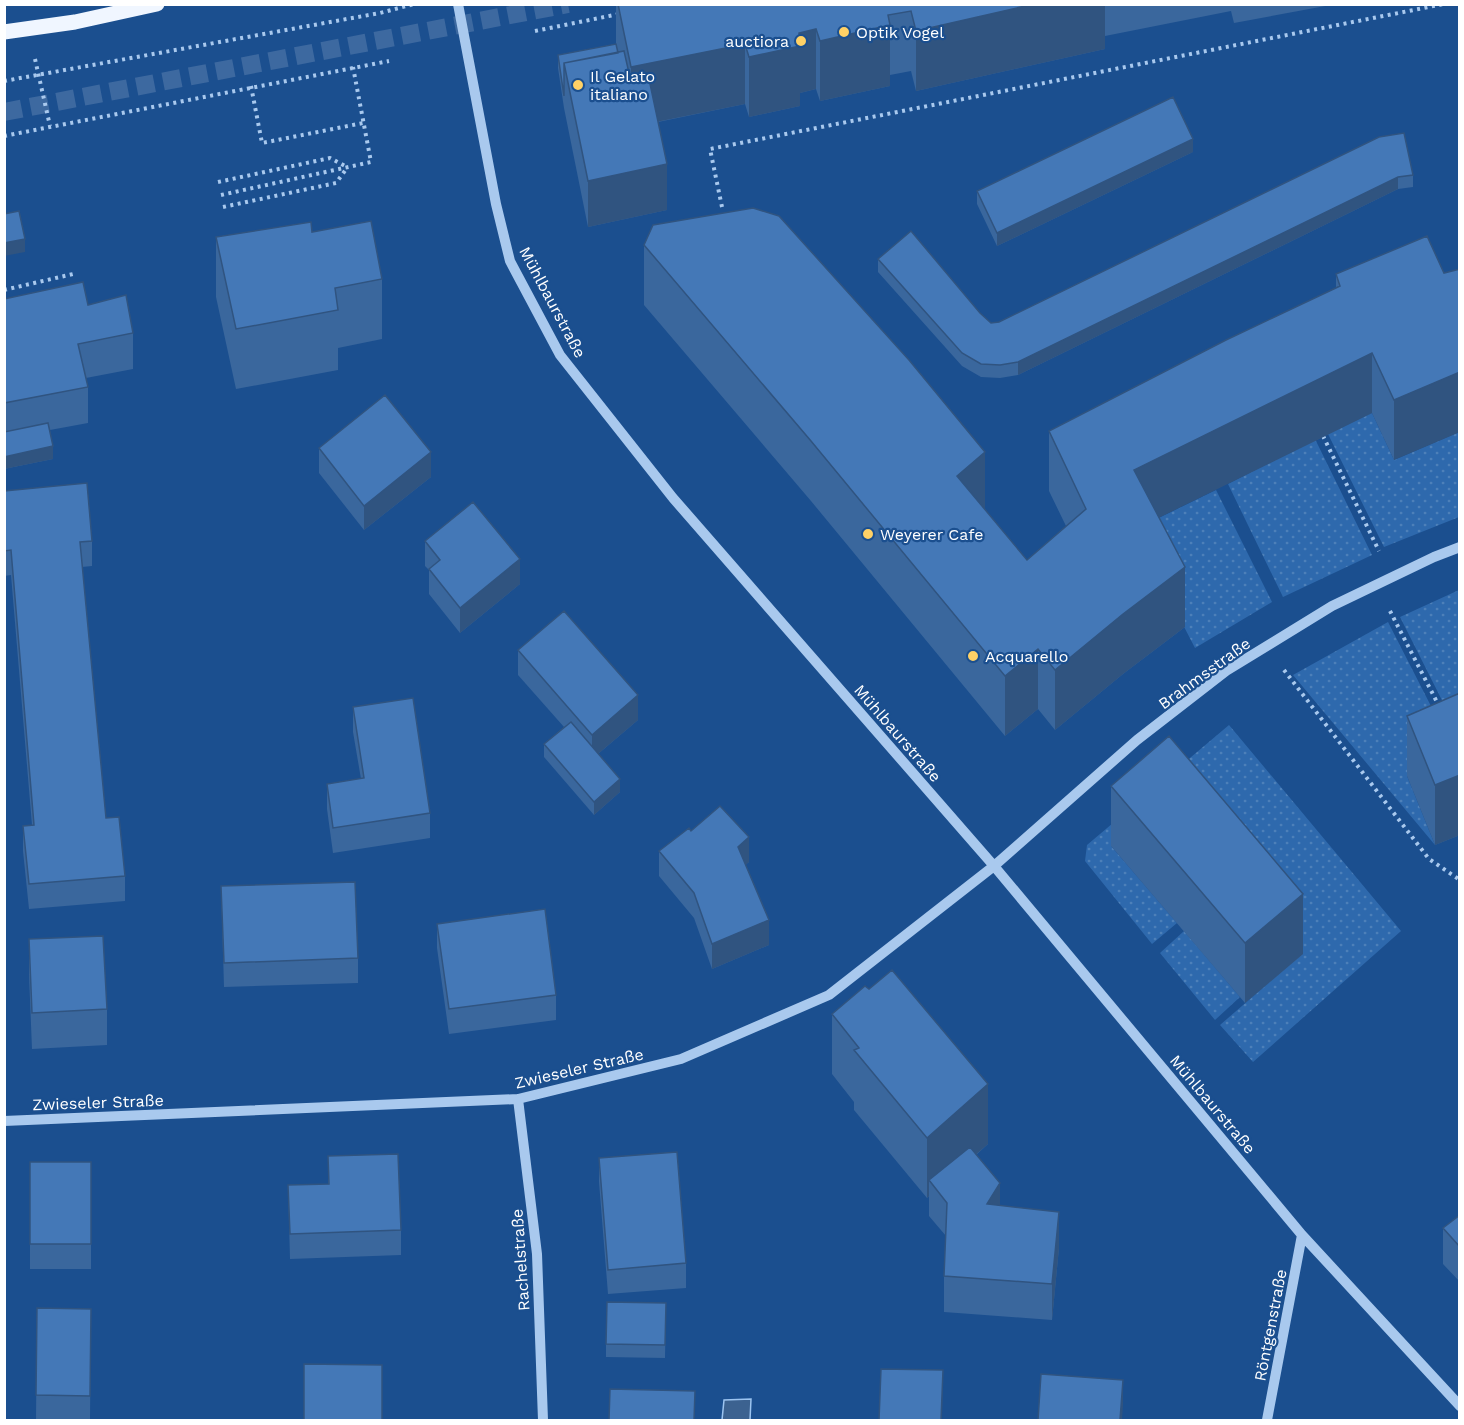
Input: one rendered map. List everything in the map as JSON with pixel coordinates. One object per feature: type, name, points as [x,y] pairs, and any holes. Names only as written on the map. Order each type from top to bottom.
[{"type":"main road","points":[[4,32],[75,22],[157,4]]},
{"type":"street","name":"Mühlbaurstraße","points":[[458,4],[496,204],[510,261],[560,355],[673,498],[994,866],[1302,1235],[1460,1406]]},
{"type":"street","name":"Brahmsstraße","points":[[994,866],[1137,740],[1227,671],[1332,606],[1434,557],[1460,547]]},
{"type":"street","name":"Zwieseler Straße","points":[[4,1121],[518,1099],[681,1059],[829,995],[994,866]]},
{"type":"street","name":"Rachelstraße","points":[[518,1099],[537,1254],[543,1420]]},
{"type":"street","name":"Röntgenstraße","points":[[1267,1420],[1302,1235]]},
{"type":"path","points":[[4,81],[380,13],[414,4]]},
{"type":"path","points":[[722,207],[710,149],[1444,4]]},
{"type":"path","points":[[535,31],[623,13]]},
{"type":"path","points":[[33,50],[50,126]]},
{"type":"path","points":[[4,136],[251,86],[389,61]]},
{"type":"path","points":[[221,195],[371,162],[353,67]]},
{"type":"path","points":[[251,86],[262,143],[363,123]]},
{"type":"path","points":[[218,182],[330,158],[348,167]]},
{"type":"path","points":[[223,207],[336,183],[348,167]]},
{"type":"path","points":[[4,290],[73,274]]},
{"type":"path","points":[[1323,436],[1381,554]]},
{"type":"path","points":[[1389,609],[1443,715]]},
{"type":"path","points":[[1266,647],[1429,859],[1460,880]]},
{"type":"shaded area","points":[[1372,413],[1394,460],[1459,432],[1459,517],[1384,547],[1328,434]]},
{"type":"shaded area","points":[[1315,439],[1372,555],[1283,597],[1228,484]]},
{"type":"shaded area","points":[[1216,490],[1272,602],[1195,648],[1134,530]]},
{"type":"shaded area","points":[[1459,590],[1459,734],[1400,617]]},
{"type":"shaded area","points":[[1388,622],[1456,755],[1407,776],[1435,845],[1293,675]]},
{"type":"shaded area","points":[[1229,725],[1401,931],[1253,1062],[1220,1025],[1303,953],[1111,846],[1177,923],[1152,944],[1085,861],[1087,845]]},
{"type":"shaded area","points":[[1184,931],[1240,997],[1215,1020],[1160,953]]},
{"type":"shaded area","points":[[751,1399],[750,1420],[722,1420],[724,1400]]},
{"type":"building","points":[[618,4],[1034,4],[916,31],[911,11],[888,15],[890,25],[820,41],[816,29],[799,33],[800,46],[749,57],[745,44],[631,67]]},
{"type":"building","points":[[616,44],[618,53],[564,63],[564,96],[558,55]]},
{"type":"building","points":[[624,51],[631,82],[649,79],[667,164],[588,181],[564,63]]},
{"type":"building","points":[[1173,97],[1193,139],[997,233],[977,191]]},
{"type":"building","points":[[1404,133],[1413,175],[1398,177],[1018,362],[1000,365],[981,364],[962,353],[878,259],[911,231],[980,313],[991,323],[999,322],[1379,137]]},
{"type":"building","points":[[753,208],[779,216],[909,360],[985,452],[957,476],[1027,560],[1086,509],[1049,431],[1226,340],[1340,286],[1336,274],[1427,236],[1444,273],[1460,269],[1460,372],[1394,400],[1372,353],[1134,470],[1185,567],[1055,670],[1038,649],[1005,676],[811,441],[644,245],[653,225]]},
{"type":"building","points":[[19,211],[25,239],[4,243],[4,214]]},
{"type":"building","points":[[371,221],[382,279],[335,288],[338,310],[236,329],[216,237],[311,222],[312,232]]},
{"type":"building","points":[[83,282],[88,305],[126,295],[133,333],[78,344],[88,387],[4,403],[4,299]]},
{"type":"building","points":[[385,395],[431,452],[364,506],[319,448]]},
{"type":"building","points":[[48,423],[53,446],[4,457],[4,432]]},
{"type":"building","points":[[87,483],[92,541],[80,542],[106,818],[119,817],[125,876],[29,884],[23,826],[34,825],[11,550],[4,551],[4,491]]},
{"type":"building","points":[[473,502],[520,559],[460,608],[429,569],[440,560],[425,541]]},
{"type":"building","points":[[564,611],[638,695],[592,735],[518,650]]},
{"type":"building","points":[[1460,693],[1460,775],[1435,785],[1407,716]]},
{"type":"building","points":[[413,698],[430,813],[333,828],[327,784],[364,778],[353,707]]},
{"type":"building","points":[[571,722],[620,779],[594,802],[544,744]]},
{"type":"building","points":[[1169,736],[1303,894],[1245,943],[1111,786]]},
{"type":"building","points":[[720,806],[749,837],[738,847],[769,920],[712,944],[694,893],[659,851],[689,828],[691,831]]},
{"type":"building","points":[[355,882],[358,958],[224,963],[221,886]]},
{"type":"building","points":[[545,909],[556,995],[449,1009],[437,924]]},
{"type":"building","points":[[103,936],[107,1009],[32,1013],[29,939]]},
{"type":"building","points":[[892,970],[988,1084],[927,1138],[854,1050],[859,1048],[832,1014],[865,986],[869,989]]},
{"type":"building","points":[[970,1147],[1000,1183],[987,1204],[1059,1212],[1052,1284],[944,1276],[947,1203],[929,1180]]},
{"type":"building","points":[[677,1152],[686,1263],[608,1270],[599,1158]]},
{"type":"building","points":[[398,1154],[401,1230],[290,1234],[288,1185],[329,1184],[328,1156]]},
{"type":"building","points":[[30,1162],[91,1162],[91,1244],[30,1244]]},
{"type":"building","points":[[1460,1215],[1460,1247],[1443,1228]]},
{"type":"building","points":[[607,1302],[666,1303],[665,1345],[606,1344]]},
{"type":"building","points":[[37,1308],[91,1309],[90,1396],[36,1395]]},
{"type":"building","points":[[304,1364],[382,1365],[382,1420],[304,1420]]},
{"type":"building","points":[[881,1369],[943,1370],[941,1420],[879,1420]]},
{"type":"building","points":[[1041,1374],[1123,1380],[1120,1420],[1038,1420]]},
{"type":"building","points":[[610,1389],[695,1391],[694,1420],[609,1420]]},
{"type":"tunnel","points":[[4,112],[568,4]]},
{"type":"place","name":"Optik Vogel","points":[[844,32]]},
{"type":"place","name":"auctiora","points":[[801,41]]},
{"type":"place","name":"Il Gelato italiano","points":[[578,85]]},
{"type":"place","name":"Weyerer Cafe","points":[[868,534]]},
{"type":"place","name":"Acquarello","points":[[973,656]]}]
